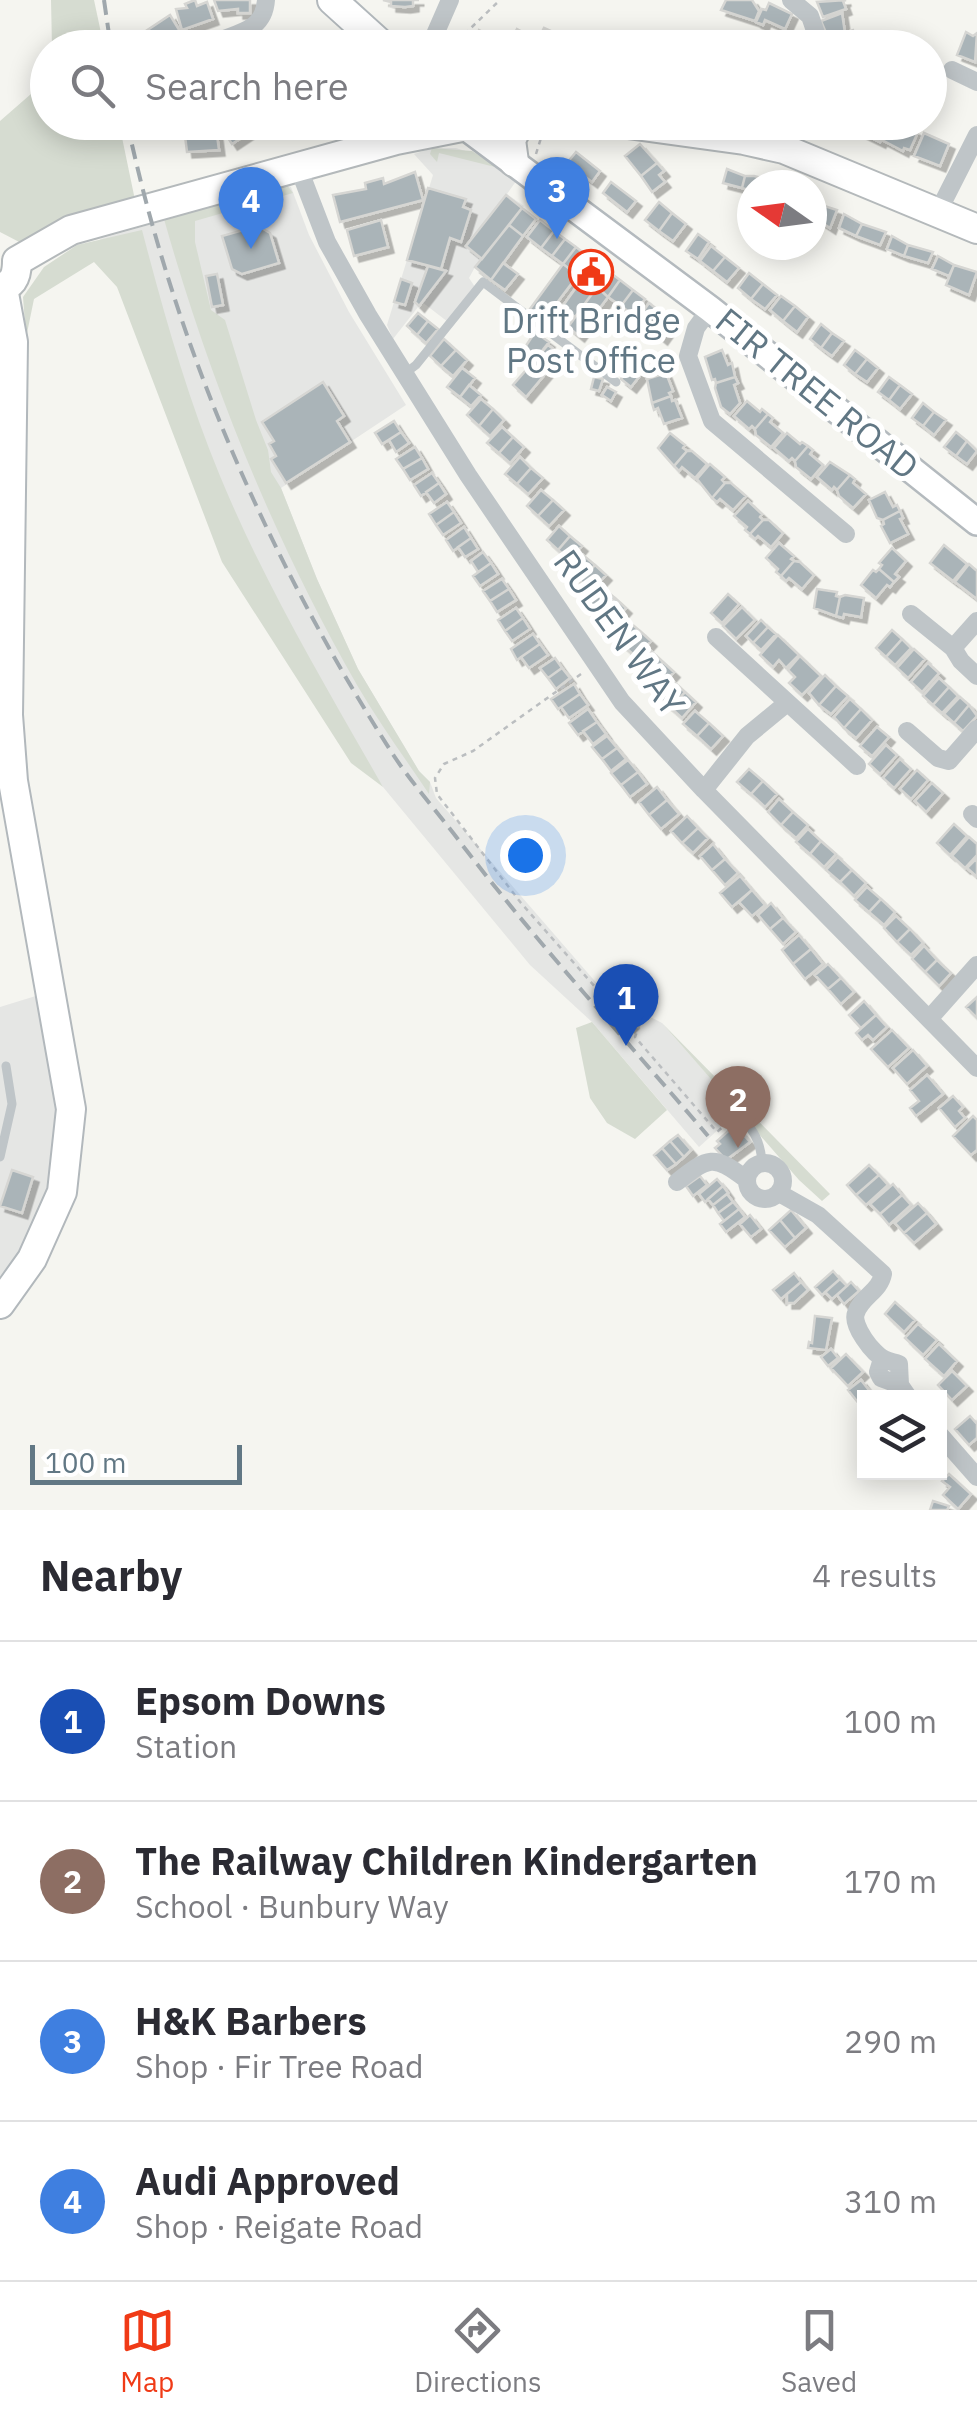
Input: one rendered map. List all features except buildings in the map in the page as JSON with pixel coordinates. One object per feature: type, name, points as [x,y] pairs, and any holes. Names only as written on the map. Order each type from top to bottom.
[{"type":"main road","points":[[314,0],[343,30]]},
{"type":"main road","points":[[332,0],[365,30]]},
{"type":"main road","points":[[0,1304],[32,1259],[62,1192],[71,1109],[14,781],[8,716],[13,342],[2,287],[12,282],[17,273],[8,257],[72,230],[298,169],[379,140]]},
{"type":"main road","name":"FIR TREE ROAD","points":[[488,140],[710,308],[977,522]]},
{"type":"main road","points":[[511,140],[521,168]]},
{"type":"main road","points":[[797,140],[977,229]]},
{"type":"street","points":[[245,30],[262,20],[266,0]]},
{"type":"street","points":[[437,30],[450,0]]},
{"type":"street","points":[[793,0],[810,16],[814,30]]},
{"type":"street","points":[[952,70],[977,82]]},
{"type":"street","points":[[938,212],[977,135]]},
{"type":"street","name":"RUDEN WAY","points":[[298,169],[327,242],[404,374],[622,702],[977,1068]]},
{"type":"street","points":[[710,308],[696,328],[688,356],[712,421],[846,534]]},
{"type":"street","points":[[911,614],[954,648],[977,676]]},
{"type":"street","points":[[954,648],[977,622]]},
{"type":"street","points":[[716,637],[857,766]]},
{"type":"street","points":[[704,790],[747,736],[788,703]]},
{"type":"street","points":[[907,731],[938,758],[950,761],[977,729]]},
{"type":"street","points":[[928,1018],[977,966]]},
{"type":"street","points":[[677,1182],[704,1161],[716,1160],[746,1179]]},
{"type":"street","points":[[762,1163],[770,1164],[781,1174],[783,1182],[772,1198],[759,1199],[749,1190],[746,1179],[751,1169],[762,1163]]},
{"type":"street","points":[[779,1192],[818,1215],[883,1274],[880,1286],[855,1318],[858,1328],[882,1358],[878,1372],[881,1378],[903,1390]]},
{"type":"street","points":[[947,1442],[975,1471]]},
{"type":"lane","points":[[404,374],[416,365],[483,282],[616,382]]},
{"type":"lane","points":[[0,1157],[12,1104],[6,1066]]},
{"type":"lane","points":[[735,1116],[761,1143],[762,1163]]},
{"type":"path","points":[[469,30],[500,0]]},
{"type":"path","points":[[521,168],[536,140]]},
{"type":"path","points":[[595,664],[473,751],[444,764],[435,778],[437,794],[511,895],[604,997],[642,1018],[634,1040],[716,1132],[735,1116]]},
{"type":"shaded area","points":[[51,0],[94,0],[100,30],[52,30]]},
{"type":"shaded area","points":[[30,95],[30,140],[123,140],[135,200],[25,245],[0,232],[0,121]]},
{"type":"shaded area","points":[[432,148],[456,148],[484,157],[517,180],[507,194],[524,206],[475,267],[469,278],[475,287],[448,322],[422,302],[393,339],[387,325],[433,175],[414,154]]},
{"type":"shaded area","points":[[432,148],[472,151],[499,168],[439,153],[437,162],[430,154]]},
{"type":"shaded area","points":[[287,185],[349,312],[406,405],[281,488],[317,579],[358,669],[419,771],[430,782],[436,798],[606,994],[662,1023],[739,1111],[699,1147],[592,1022],[530,965],[383,787],[314,689],[100,239]]},
{"type":"shaded area","points":[[287,185],[293,193],[195,221],[195,242],[211,310],[225,320],[268,450],[271,472],[358,669],[419,771],[430,782],[429,794],[357,685],[271,516],[223,399],[164,219]]},
{"type":"shaded area","points":[[142,230],[177,354],[220,476],[276,595],[383,787],[351,763],[222,562],[117,287],[94,262],[34,299],[26,338],[23,297],[44,267],[77,245]]},
{"type":"shaded area","points":[[39,995],[57,1104],[57,1172],[44,1213],[0,1290],[0,1007]]},
{"type":"shaded area","points":[[592,1022],[667,1110],[635,1139],[607,1123],[590,1098],[576,1028]]},
{"type":"shaded area","points":[[662,1023],[830,1194],[822,1201],[799,1180]]},
{"type":"railway","points":[[104,0],[108,30]]},
{"type":"railway","points":[[131,140],[172,289],[232,451],[268,530],[349,683],[401,766],[484,873],[708,1136]]},
{"type":"place","name":"H&K Barbers","points":[[557,239]]},
{"type":"place","name":"Audi Approved","points":[[251,249]]},
{"type":"place","name":"Drift Bridge Post Office","points":[[591,272]]},
{"type":"place","name":"Epsom Downs","points":[[626,1046]]},
{"type":"place","name":"The Railway Children Kindergarten","points":[[738,1148]]}]
